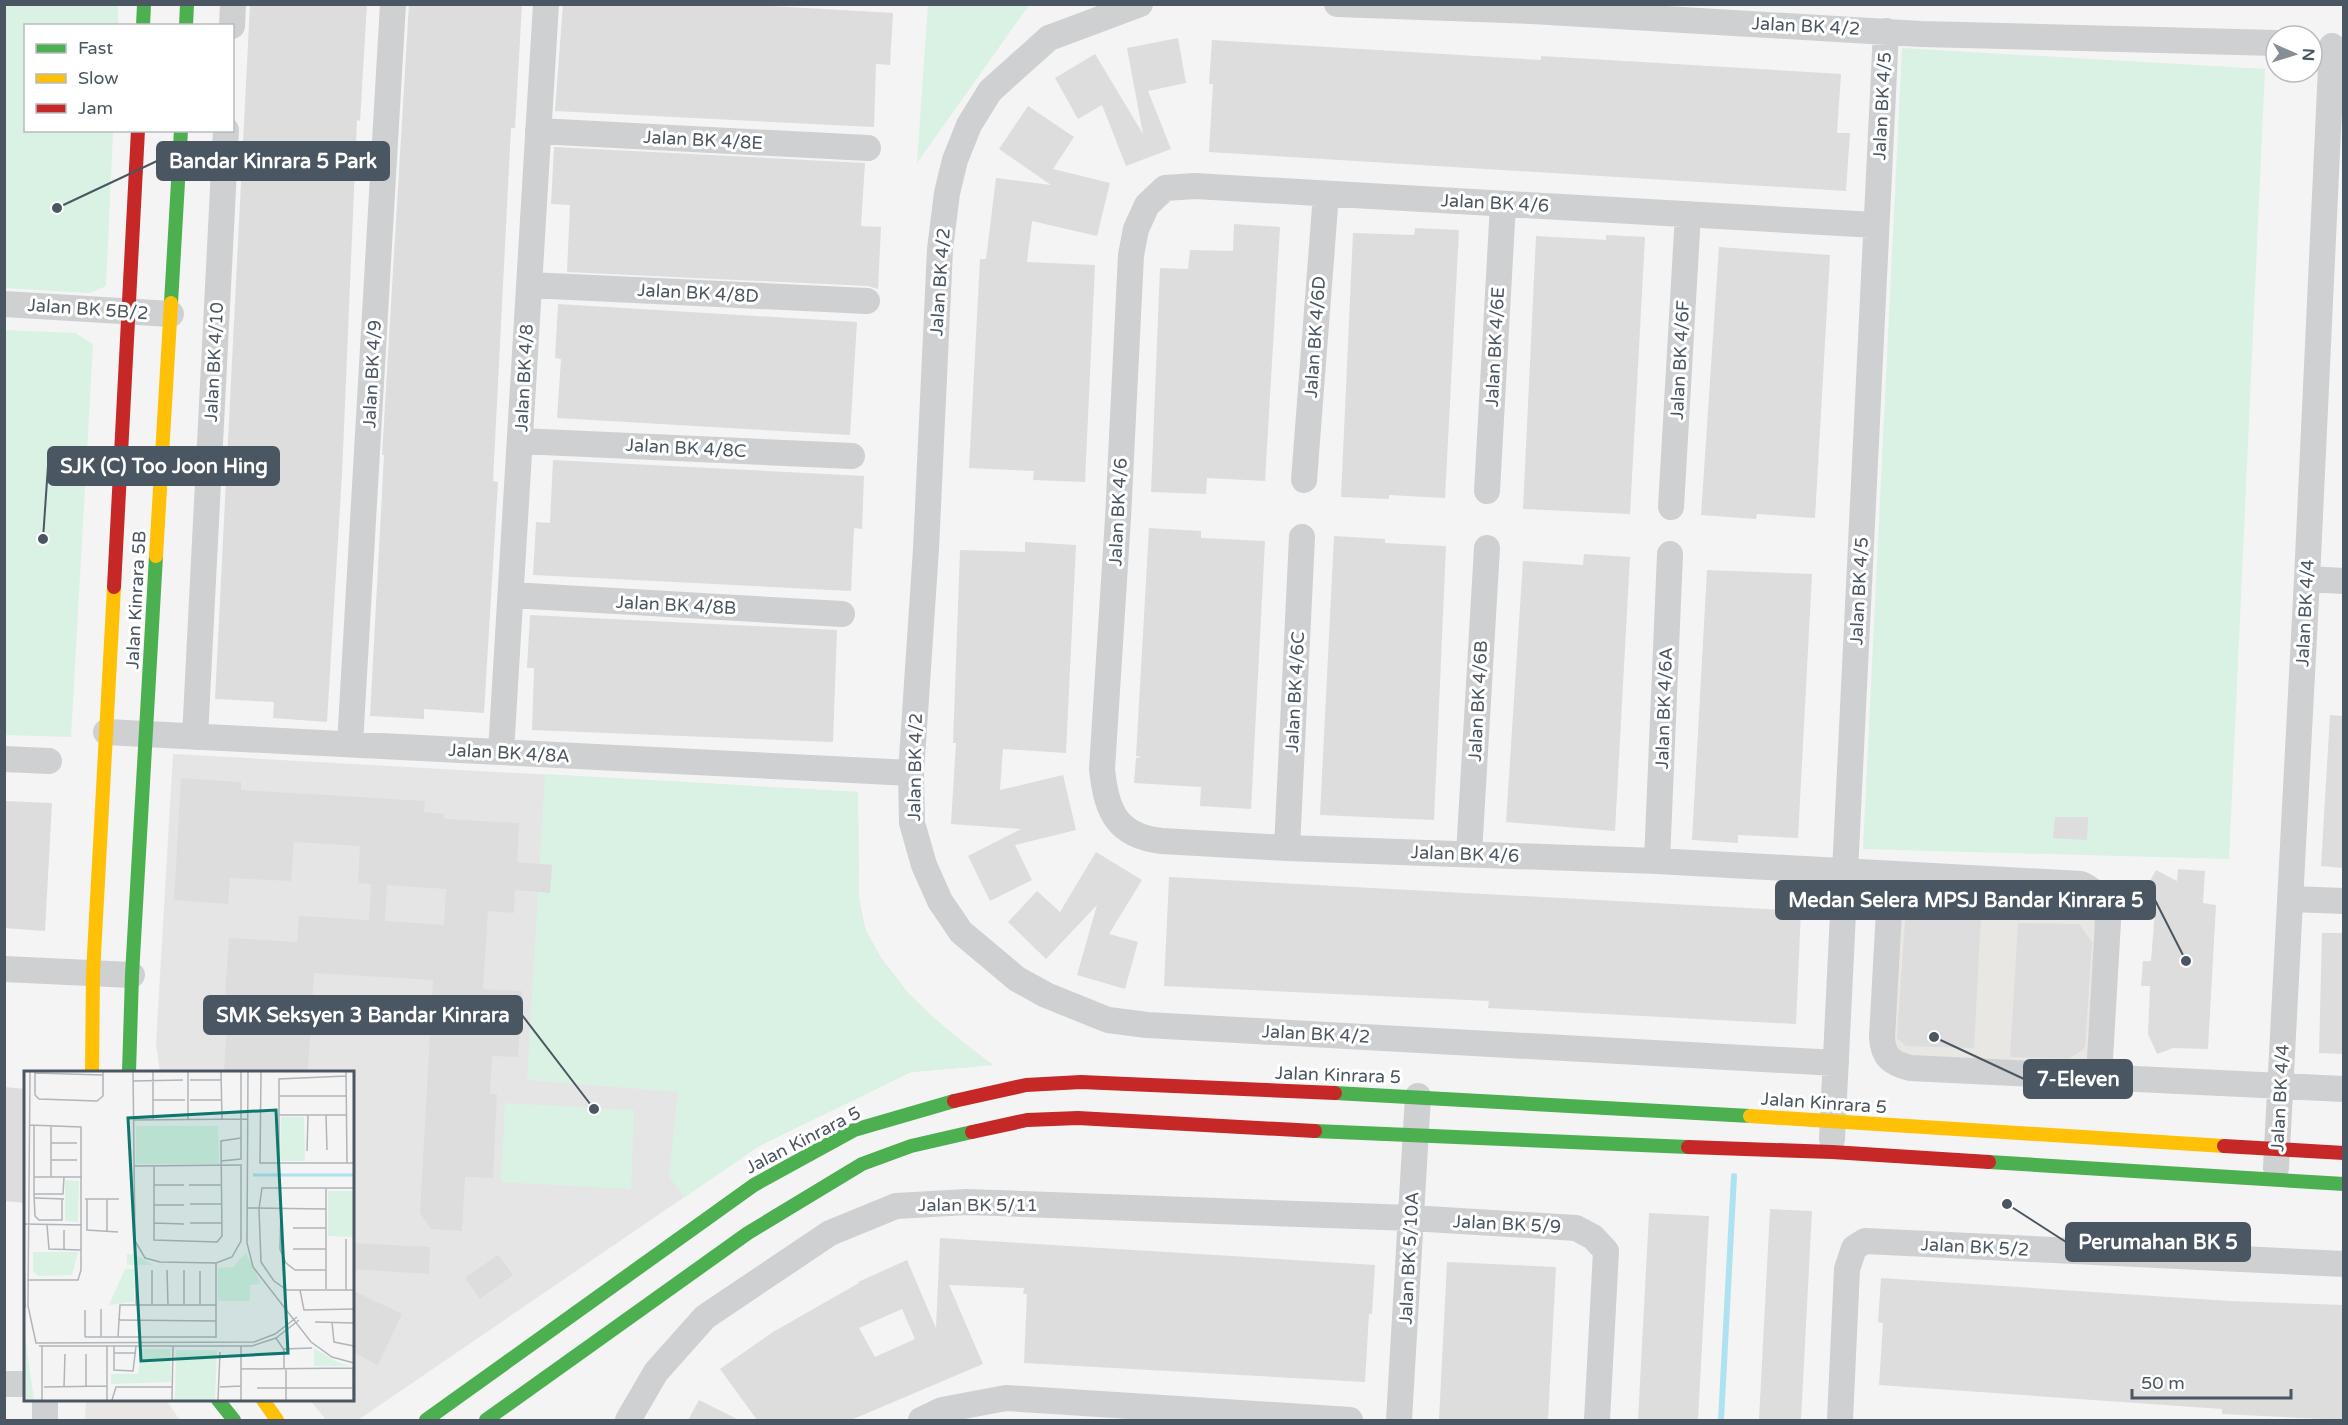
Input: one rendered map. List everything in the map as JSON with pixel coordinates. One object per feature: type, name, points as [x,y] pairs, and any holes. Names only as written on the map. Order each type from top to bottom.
[{"type":"main road","points":[[143,24],[144,4]]},
{"type":"main road","points":[[186,24],[187,4]]},
{"type":"main road","name":"Jalan Kinrara 5B","points":[[92,1071],[93,974],[138,132]]},
{"type":"main road","name":"Jalan Kinrara 5B","points":[[129,1071],[132,975],[181,132]]},
{"type":"main road","name":"Jalan Kinrara 5","points":[[426,1420],[754,1185],[854,1130],[962,1099],[1026,1085],[1081,1082],[1418,1096],[2343,1153]]},
{"type":"main road","points":[[486,1420],[748,1233],[862,1164],[911,1146],[1027,1120],[1078,1118],[1416,1137],[1832,1152],[2343,1184]]},
{"type":"main road","points":[[219,1401],[234,1420]]},
{"type":"main road","points":[[264,1401],[277,1420]]},
{"type":"street","points":[[232,24],[233,4]]},
{"type":"street","name":"Jalan BK 4/9","points":[[350,744],[393,4]]},
{"type":"street","name":"Jalan BK 4/8","points":[[501,752],[546,4]]},
{"type":"street","name":"Jalan BK 4/2","points":[[1140,4],[1049,38],[990,91],[969,124],[955,160],[947,193],[940,249],[927,549],[911,773],[912,823],[924,865],[940,901],[962,932],[1017,979],[1046,995],[1108,1020],[1152,1025],[1836,1063]]},
{"type":"street","name":"Jalan BK 4/2","points":[[1337,4],[1532,11],[1921,34],[2264,43]]},
{"type":"street","name":"Jalan BK 4/5","points":[[1832,1152],[1886,31]]},
{"type":"street","name":"Jalan BK 4/4","points":[[2276,1180],[2307,579],[2333,235],[2329,46]]},
{"type":"street","name":"Jalan BK 4/8E","points":[[538,131],[868,148]]},
{"type":"street","name":"Jalan BK 4/10","points":[[195,737],[226,132]]},
{"type":"street","name":"Jalan BK 4/6","points":[[1875,225],[1195,186],[1166,188],[1147,205],[1136,229],[1131,255],[1118,518],[1102,769],[1105,797],[1117,820],[1133,834],[1149,839],[1287,848],[1657,861],[2081,884],[2102,898],[2108,922],[2099,1076]]},
{"type":"street","name":"Jalan BK 4/6D","points":[[1304,480],[1326,194]]},
{"type":"street","name":"Jalan BK 4/6E","points":[[1487,491],[1503,204]]},
{"type":"street","name":"Jalan BK 4/6F","points":[[1671,507],[1688,214]]},
{"type":"street","name":"Jalan BK 4/8D","points":[[529,285],[867,301]]},
{"type":"street","name":"Jalan BK 5B/2","points":[[4,304],[171,314]]},
{"type":"street","name":"Jalan BK 4/8C","points":[[520,441],[852,456]]},
{"type":"street","name":"Jalan BK 4/6C","points":[[1287,848],[1302,537]]},
{"type":"street","name":"Jalan BK 4/6B","points":[[1469,855],[1487,548]]},
{"type":"street","name":"Jalan BK 4/6A","points":[[1657,861],[1670,554]]},
{"type":"street","points":[[2307,579],[2343,581]]},
{"type":"street","name":"Jalan BK 4/8B","points":[[511,595],[842,614]]},
{"type":"street","name":"Jalan BK 4/8A","points":[[106,732],[911,773]]},
{"type":"street","points":[[4,759],[49,761]]},
{"type":"street","points":[[1891,874],[1882,1037],[1887,1057],[1895,1064],[1910,1068],[2343,1089]]},
{"type":"street","points":[[2291,899],[2343,901]]},
{"type":"street","points":[[4,969],[132,975]]},
{"type":"street","name":"Jalan BK 5/10A","points":[[1399,1420],[1418,1096]]},
{"type":"street","name":"Jalan BK 5/11","points":[[628,1420],[656,1372],[705,1317],[830,1233],[896,1206],[967,1202],[1411,1218]]},
{"type":"street","name":"Jalan BK 5/9","points":[[1411,1218],[1576,1228],[1593,1237],[1606,1251],[1597,1420]]},
{"type":"street","name":"Jalan BK 5/2","points":[[1840,1420],[1847,1269],[1854,1248],[1865,1241],[2343,1264]]},
{"type":"street","points":[[4,1384],[24,1384]]},
{"type":"street","points":[[921,1420],[942,1410],[1006,1398],[1350,1420]]},
{"type":"street","points":[[45,1401],[45,1420]]},
{"type":"shaded area","points":[[173,754],[858,792],[859,898],[865,929],[881,958],[909,994],[944,1028],[993,1065],[911,1072],[759,1146],[358,1420],[326,1420],[311,1401],[354,1401],[354,1071],[160,1071],[156,1044]]},
{"type":"shaded area","points":[[1899,883],[2080,892],[2097,904],[2093,1065],[1909,1059],[1890,1046]]},
{"type":"shaded area","points":[[86,1401],[167,1401],[180,1420],[85,1420]]},
{"type":"green space","points":[[118,4],[118,24],[24,24],[24,132],[113,132],[106,286],[90,293],[5,288],[5,5]]},
{"type":"green space","points":[[928,5],[1029,5],[917,163]]},
{"type":"green space","points":[[1902,48],[2264,69],[2229,859],[1863,849]]},
{"type":"green space","points":[[5,330],[75,333],[93,344],[71,737],[5,735]]},
{"type":"green space","points":[[545,774],[858,792],[859,899],[866,929],[875,949],[888,969],[920,1005],[993,1065],[911,1072],[759,1146],[684,1198],[669,1176],[678,1092],[527,1080]]},
{"type":"green space","points":[[505,1103],[634,1110],[631,1189],[501,1182]]},
{"type":"building","points":[[250,4],[367,4],[360,121],[357,120],[342,474],[327,722],[273,718],[274,702],[215,699]]},
{"type":"building","points":[[409,4],[522,4],[515,128],[511,128],[493,481],[498,482],[484,713],[424,709],[424,719],[370,716],[384,455],[382,455]]},
{"type":"building","points":[[563,4],[738,4],[893,13],[890,65],[876,64],[874,127],[555,111]]},
{"type":"building","points":[[1178,38],[1186,83],[1148,91],[1171,149],[1126,166],[1102,105],[1078,119],[1055,78],[1095,54],[1143,134],[1127,48]]},
{"type":"building","points":[[1212,40],[1541,60],[1541,56],[1841,74],[1837,133],[1850,133],[1846,191],[1209,152],[1213,84],[1209,84]]},
{"type":"building","points":[[1028,106],[1074,137],[1053,169],[1110,183],[1097,236],[1032,221],[1027,262],[1095,265],[1085,482],[1033,480],[1034,471],[969,468],[980,259],[986,259],[996,178],[1051,185],[999,149]]},
{"type":"building","points":[[554,147],[865,163],[861,226],[881,227],[878,289],[868,286],[567,272],[570,205],[551,204]]},
{"type":"building","points":[[1234,224],[1280,227],[1265,481],[1207,478],[1206,494],[1151,492],[1160,268],[1188,269],[1190,250],[1233,251]]},
{"type":"building","points":[[1415,228],[1459,230],[1445,498],[1389,495],[1389,499],[1341,497],[1353,233],[1414,235]]},
{"type":"building","points":[[1606,235],[1645,237],[1630,514],[1523,509],[1536,236],[1606,240]]},
{"type":"building","points":[[1719,247],[1830,255],[1815,518],[1757,514],[1756,519],[1701,515]]},
{"type":"building","points":[[558,304],[857,322],[850,435],[557,418],[561,359],[555,358]]},
{"type":"building","points":[[553,460],[864,476],[862,529],[854,528],[851,591],[533,575],[536,522],[550,523]]},
{"type":"building","points":[[1149,528],[1201,531],[1201,538],[1265,541],[1251,809],[1200,806],[1201,787],[1134,783],[1136,758],[1142,757],[1136,756]]},
{"type":"building","points":[[1334,536],[1385,539],[1385,543],[1446,546],[1434,820],[1320,815]]},
{"type":"building","points":[[1025,542],[1076,545],[1066,753],[1003,749],[1000,790],[1063,775],[1076,830],[1015,845],[1032,880],[990,901],[968,856],[1021,829],[951,824],[956,743],[953,743],[960,550],[1025,552]]},
{"type":"building","points":[[1584,554],[1630,557],[1615,831],[1506,822],[1523,561],[1583,565]]},
{"type":"building","points":[[1707,570],[1812,574],[1798,838],[1738,835],[1738,843],[1692,840]]},
{"type":"building","points":[[530,615],[837,630],[833,742],[532,730],[534,668],[527,668]]},
{"type":"building","points":[[2330,715],[2343,716],[2343,868],[2321,866]]},
{"type":"building","points":[[181,778],[241,782],[241,790],[425,801],[424,812],[444,814],[444,819],[519,823],[517,862],[552,865],[550,893],[515,890],[514,913],[488,911],[483,989],[522,991],[518,1057],[492,1056],[490,1094],[497,1094],[493,1178],[465,1177],[462,1231],[431,1229],[420,1213],[433,980],[314,973],[308,1071],[224,1071],[227,1023],[223,1023],[229,938],[297,942],[299,916],[369,920],[371,884],[358,883],[360,846],[294,842],[291,881],[230,878],[228,904],[174,900]],"holes":[[[387,885],[446,889],[444,925],[385,921]]]},
{"type":"building","points":[[4,801],[52,803],[45,931],[4,928]]},
{"type":"building","points":[[2055,817],[2088,817],[2087,840],[2053,838]]},
{"type":"building","points":[[1096,852],[1142,880],[1109,934],[1138,942],[1125,989],[1077,975],[1097,905],[1046,959],[1008,922],[1037,891],[1060,912]]},
{"type":"building","points":[[2178,869],[2205,871],[2203,903],[2216,905],[2208,1049],[2173,1048],[2157,1054],[2148,1034],[2150,986],[2141,986],[2143,961],[2151,961],[2156,897],[2145,890],[2156,870],[2177,881]]},
{"type":"building","points":[[1169,877],[1801,911],[1796,1024],[1488,1008],[1489,1001],[1164,986]]},
{"type":"building","points":[[1916,914],[1981,916],[1974,1048],[1906,1046],[1897,1038],[1905,921]]},
{"type":"building","points":[[2018,923],[2079,924],[2092,942],[2085,1048],[2069,1059],[2010,1057]]},
{"type":"building","points":[[2322,933],[2343,933],[2343,1054],[2319,1053]]},
{"type":"building","points":[[4,1087],[24,1089],[24,1203],[4,1201]]},
{"type":"building","points":[[1770,1209],[1812,1211],[1801,1420],[1759,1420]]},
{"type":"building","points":[[1649,1213],[1709,1216],[1698,1420],[1638,1420]]},
{"type":"building","points":[[940,1238],[1375,1265],[1372,1314],[1369,1314],[1365,1382],[1024,1363],[1027,1294],[1023,1294],[1024,1288],[949,1285],[983,1364],[851,1420],[757,1420],[720,1369],[773,1332],[858,1282],[907,1260],[936,1328]],"holes":[[[902,1309],[915,1339],[875,1357],[859,1328]]]},
{"type":"building","points":[[354,1243],[430,1247],[429,1274],[354,1269]]},
{"type":"building","points":[[498,1255],[513,1275],[480,1299],[465,1278]]},
{"type":"building","points":[[1447,1262],[1556,1267],[1548,1420],[1439,1420]]},
{"type":"building","points":[[1881,1278],[2230,1301],[2343,1305],[2343,1420],[2222,1414],[2222,1409],[1879,1385],[1883,1323],[1878,1322]]},
{"type":"building","points":[[354,1291],[402,1314],[378,1365],[354,1353]]},
{"type":"building","points":[[699,1400],[739,1420],[688,1420]]},
{"type":"waterway","points":[[1721,1420],[1734,1176]]},
{"type":"traffic: fast","points":[[143,24],[144,4]]},
{"type":"traffic: fast","points":[[186,24],[187,4]]},
{"type":"traffic: fast","points":[[171,303],[181,132]]},
{"type":"traffic: fast","points":[[129,1071],[132,975],[156,556]]},
{"type":"traffic: fast","points":[[1335,1093],[1750,1116]]},
{"type":"traffic: fast","points":[[426,1420],[754,1185],[854,1130],[954,1101]]},
{"type":"traffic: fast","points":[[1315,1131],[1688,1147]]},
{"type":"traffic: fast","points":[[486,1420],[748,1233],[862,1164],[911,1146],[972,1132]]},
{"type":"traffic: fast","points":[[1989,1162],[2344,1184]]},
{"type":"traffic: fast","points":[[219,1401],[234,1420]]},
{"type":"traffic: slow","points":[[156,556],[171,303]]},
{"type":"traffic: slow","points":[[92,1071],[93,973],[114,587]]},
{"type":"traffic: slow","points":[[1750,1116],[2224,1146]]},
{"type":"traffic: slow","points":[[264,1401],[277,1420]]},
{"type":"traffic: jam","points":[[114,587],[138,132]]},
{"type":"traffic: jam","points":[[954,1101],[1026,1085],[1081,1082],[1335,1093]]},
{"type":"traffic: jam","points":[[972,1132],[1027,1120],[1078,1118],[1315,1131]]},
{"type":"traffic: jam","points":[[2224,1146],[2344,1153]]},
{"type":"traffic: jam","points":[[1688,1147],[1832,1152],[1989,1162]]},
{"type":"place","name":"Bandar Kinrara 5 Park","points":[[57,208]]},
{"type":"place","name":"SJK (C) Too Joon Hing","points":[[43,539]]},
{"type":"place","name":"Medan Selera MPSJ Bandar Kinrara 5","points":[[2186,961]]},
{"type":"place","name":"7-Eleven","points":[[1934,1037]]},
{"type":"place","name":"SMK Seksyen 3 Bandar Kinrara","points":[[594,1109]]},
{"type":"place","name":"Perumahan BK 5","points":[[2007,1204]]}]
